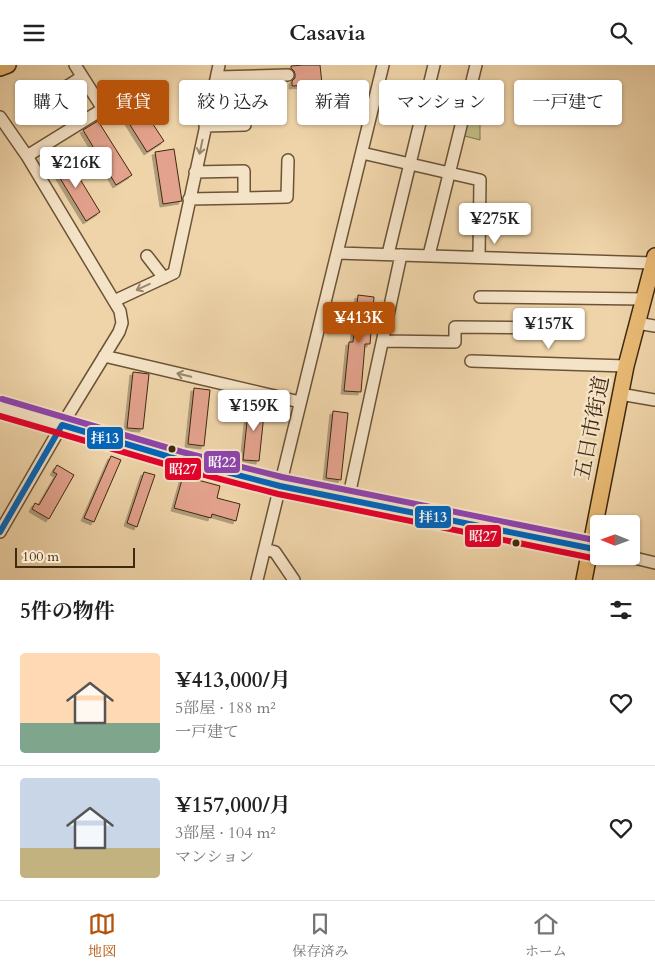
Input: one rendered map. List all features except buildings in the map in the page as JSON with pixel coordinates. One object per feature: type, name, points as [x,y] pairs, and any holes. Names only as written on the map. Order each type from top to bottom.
[{"type":"main road","points":[[0,68],[8,65]]},
{"type":"main road","name":"五日市街道","points":[[600,515],[620,394],[654,260]]},
{"type":"main road","name":"五日市街道","points":[[584,580],[590,561]]},
{"type":"street","points":[[27,157],[103,109],[75,65]]},
{"type":"street","points":[[257,580],[383,65]]},
{"type":"street","points":[[388,254],[434,65]]},
{"type":"street","points":[[429,255],[476,65]]},
{"type":"street","points":[[114,301],[174,273],[218,71],[288,75]]},
{"type":"street","points":[[77,80],[82,77]]},
{"type":"street","points":[[0,117],[27,157],[120,311],[122,323],[119,332],[62,425],[0,533]]},
{"type":"street","points":[[205,126],[245,125]]},
{"type":"street","points":[[362,153],[480,180],[479,257]]},
{"type":"street","points":[[189,199],[288,197],[288,160]]},
{"type":"street","points":[[195,172],[244,171],[244,198]]},
{"type":"street","points":[[337,253],[654,260]]},
{"type":"street","points":[[348,500],[401,255]]},
{"type":"street","points":[[147,257],[164,278]]},
{"type":"street","points":[[480,297],[644,299]]},
{"type":"street","points":[[637,323],[655,326]]},
{"type":"street","points":[[383,341],[455,342],[455,327],[573,328]]},
{"type":"street","points":[[104,356],[300,402]]},
{"type":"street","points":[[471,361],[626,366]]},
{"type":"street","points":[[620,394],[655,400]]},
{"type":"street","points":[[0,407],[180,460],[280,486],[590,548]]},
{"type":"street","points":[[265,549],[275,552],[294,580]]},
{"type":"street","points":[[640,559],[655,563]]},
{"type":"shaded area","points":[[463,125],[480,125],[480,140],[461,135]]},
{"type":"transit line","name":"昭22","points":[[2,399],[182,452],[282,477],[590,539]]},
{"type":"transit line","name":"昭27","points":[[0,416],[178,468],[278,494],[590,558]]},
{"type":"transit line","name":"拝13","points":[[0,532],[62,425],[180,460],[280,486],[590,548]]}]
